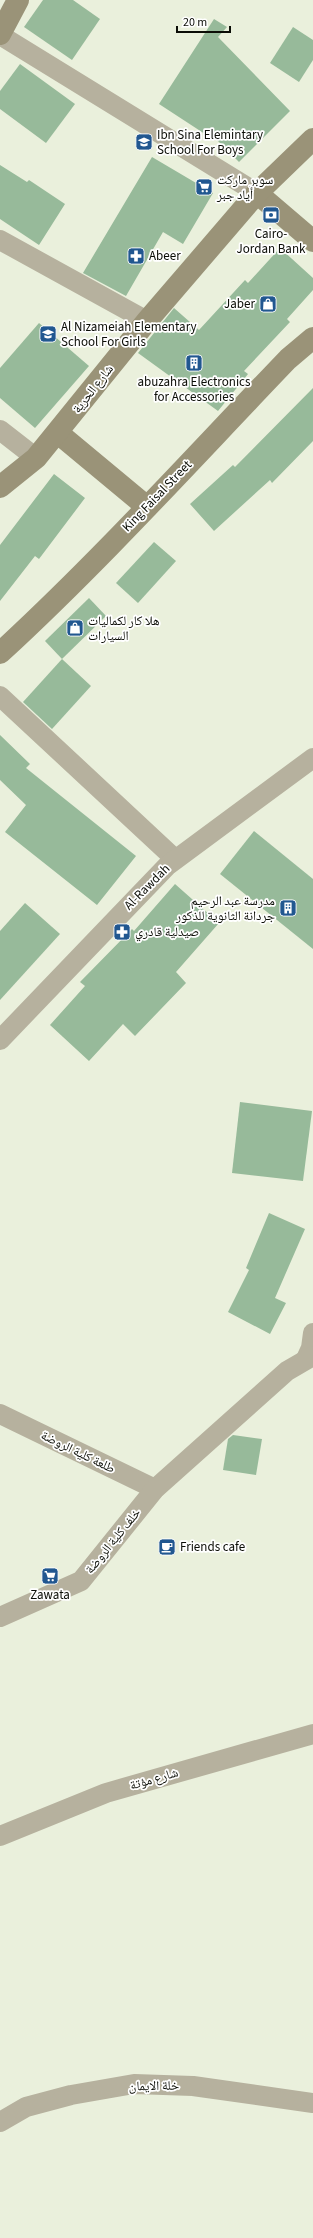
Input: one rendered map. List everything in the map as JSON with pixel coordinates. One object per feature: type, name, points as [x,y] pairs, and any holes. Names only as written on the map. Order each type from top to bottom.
[{"type":"main road","points":[[0,35],[18,0]]},
{"type":"main road","name":"شارع الحرية","points":[[0,487],[36,458],[58,433],[147,321],[257,193],[313,139]]},
{"type":"main road","points":[[257,193],[313,240]]},
{"type":"main road","name":"King Faisal Street","points":[[0,653],[33,622],[147,507],[288,359],[313,338]]},
{"type":"main road","points":[[58,433],[147,507]]},
{"type":"street","points":[[0,35],[257,193]]},
{"type":"street","points":[[0,240],[147,321]]},
{"type":"street","points":[[0,430],[36,458]]},
{"type":"street","points":[[0,696],[175,859]]},
{"type":"street","name":"Al-Rawdah","points":[[0,1040],[167,866],[313,758]]},
{"type":"street","points":[[310,1357],[313,1333]]},
{"type":"street","name":"خلف كلية الروضة","points":[[0,1617],[81,1580],[155,1489],[287,1371],[310,1357]]},
{"type":"street","name":"طلعة كلية الروضة","points":[[0,1414],[155,1489]]},
{"type":"street","name":"شارع مؤتة","points":[[0,1836],[106,1793],[313,1734]]},
{"type":"street","name":"خلة الايمان","points":[[0,2122],[26,2106],[71,2094],[134,2084],[193,2086],[313,2104]]},
{"type":"building","points":[[43,0],[73,0],[100,19],[72,60],[24,27]]},
{"type":"building","points":[[214,19],[227,27],[218,37],[290,111],[239,162],[210,133],[208,136],[159,104]]},
{"type":"building","points":[[293,27],[313,40],[313,60],[299,82],[270,63]]},
{"type":"building","points":[[20,64],[75,104],[46,143],[0,109],[0,91]]},
{"type":"building","points":[[152,157],[213,193],[183,244],[163,232],[126,296],[83,273]]},
{"type":"building","points":[[0,165],[27,182],[29,180],[65,204],[39,245],[0,219]]},
{"type":"building","points":[[280,248],[313,278],[313,290],[287,319],[290,322],[244,371],[248,374],[218,411],[138,353],[174,308],[199,330],[245,280],[248,283]]},
{"type":"building","points":[[39,323],[89,366],[35,428],[0,398],[0,368]]},
{"type":"building","points":[[313,388],[313,441],[272,483],[270,480],[214,531],[190,504],[233,465],[235,467]]},
{"type":"building","points":[[54,474],[85,498],[39,559],[35,556],[0,601],[0,545]]},
{"type":"building","points":[[154,542],[176,561],[138,603],[116,583]]},
{"type":"building","name":"هلا كار لكماليات السيارات","points":[[89,598],[106,616],[62,659],[45,641]]},
{"type":"building","points":[[62,659],[91,686],[52,729],[23,702]]},
{"type":"building","points":[[0,735],[30,764],[26,768],[136,856],[97,905],[5,832],[26,805],[0,780]]},
{"type":"building","name":"مدرسة عبد الرحيم جردانة الثانوية للذكور","points":[[254,831],[313,879],[313,949],[220,874]]},
{"type":"building","points":[[175,884],[219,923],[176,972],[186,983],[135,1036],[123,1024],[89,1061],[50,1025],[85,986],[80,982],[132,929],[134,931]]},
{"type":"building","points":[[25,903],[60,934],[0,1000],[0,931]]},
{"type":"building","points":[[240,1102],[312,1111],[303,1181],[232,1173]]},
{"type":"building","points":[[269,1213],[305,1229],[275,1298],[286,1303],[270,1334],[228,1312],[249,1270],[246,1268]]},
{"type":"building","points":[[233,1435],[262,1439],[256,1475],[223,1470],[228,1439]]},
{"type":"place","name":"Ibn Sina Elemintary School For Boys","points":[[144,142]]},
{"type":"place","name":"سوبر ماركت أياد جبر","points":[[204,187]]},
{"type":"place","name":"Cairo- Jordan Bank","points":[[271,215]]},
{"type":"place","name":"Abeer","points":[[136,256]]},
{"type":"place","name":"Jaber","points":[[268,304]]},
{"type":"place","name":"Al Nizameiah Elementary School For Girls","points":[[48,334]]},
{"type":"place","name":"abuzahra Electronics for Accessories","points":[[194,363]]},
{"type":"place","name":"هلا كار لكماليات السيارات","points":[[75,628]]},
{"type":"place","name":"مدرسة عبد الرحيم جردانة الثانوية للذكور","points":[[288,908]]},
{"type":"place","name":"صيدلية قادري","points":[[122,932]]},
{"type":"place","name":"Friends cafe","points":[[167,1547]]},
{"type":"place","name":"Zawata","points":[[50,1576]]}]
